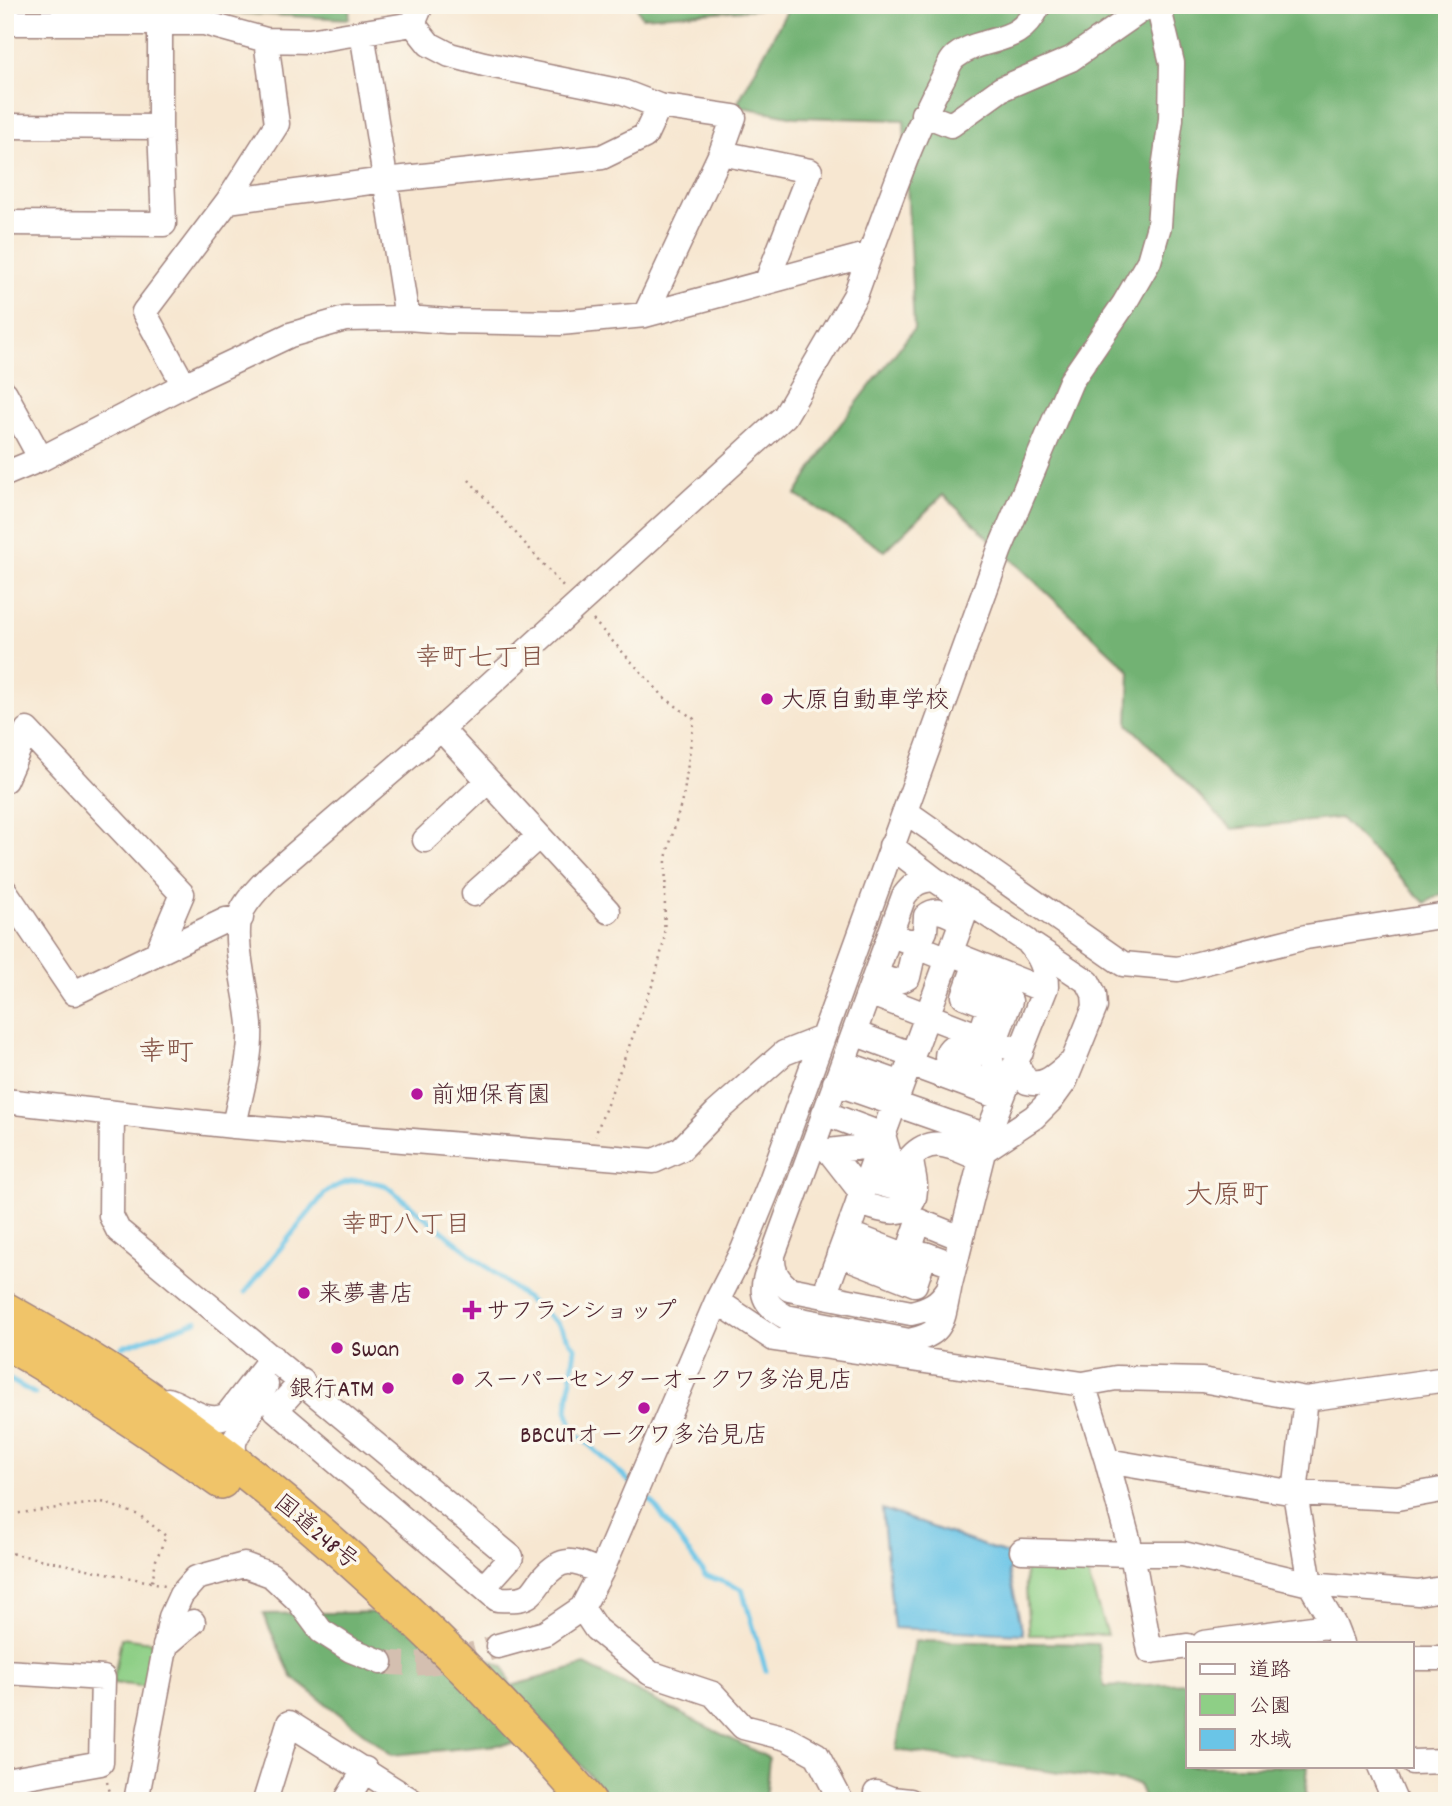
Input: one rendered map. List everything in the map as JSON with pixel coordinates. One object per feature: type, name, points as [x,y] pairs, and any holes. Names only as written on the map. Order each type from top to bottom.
[{"type":"highway","name":"国道248号","points":[[5,1310],[144,1395],[339,1547],[449,1650],[535,1740],[588,1801]]},
{"type":"highway","name":"国道248号","points":[[5,1341],[142,1424],[234,1491],[311,1553],[443,1676],[558,1801]]},
{"type":"street","points":[[234,1126],[250,1027],[238,932],[240,918],[250,900],[271,875],[441,729],[785,416],[855,296],[923,114],[954,58],[971,49],[1012,36],[1031,22],[1039,5]]},
{"type":"street","points":[[923,114],[951,125],[1001,89],[1071,58],[1149,5]]},
{"type":"street","points":[[498,1646],[545,1633],[582,1608],[601,1572],[718,1301],[743,1250],[1000,549],[1071,381],[1124,304],[1149,261],[1159,226],[1171,119],[1172,63],[1158,5]]},
{"type":"street","points":[[5,223],[164,224],[159,14]]},
{"type":"street","points":[[5,23],[159,14],[267,40],[309,41],[362,32],[417,15],[429,44],[450,55],[623,92],[659,106],[734,117],[721,153],[645,315]]},
{"type":"street","points":[[362,32],[407,318]]},
{"type":"street","points":[[184,385],[144,312],[228,201],[277,124],[267,40]]},
{"type":"street","points":[[228,201],[385,180],[602,157],[645,136],[659,106]]},
{"type":"street","points":[[5,126],[160,127]]},
{"type":"street","points":[[721,153],[810,171],[767,281]]},
{"type":"street","points":[[5,474],[41,460],[184,385],[301,332],[345,319],[407,318],[560,323],[645,315],[870,254]]},
{"type":"street","points":[[5,393],[41,460]]},
{"type":"street","points":[[441,729],[608,911]]},
{"type":"street","points":[[5,780],[27,730],[182,894],[157,953]]},
{"type":"street","points":[[425,840],[488,781]]},
{"type":"street","points":[[905,811],[1123,964],[1178,969],[1306,937],[1447,915]]},
{"type":"street","points":[[474,894],[539,835]]},
{"type":"street","points":[[881,1140],[829,1151],[862,1191],[885,1212],[899,1212],[911,1205],[915,1194],[911,1157],[921,1146],[934,1143],[984,1149],[1034,1117],[1065,1081],[1096,1007],[1088,982],[1027,942],[965,911],[934,879],[891,846]]},
{"type":"street","points":[[934,879],[921,880],[913,885],[904,897],[764,1279],[765,1301],[773,1310],[786,1317],[909,1341],[926,1338],[936,1330],[942,1320],[984,1149],[994,1073],[987,1039],[1010,1001],[987,992],[985,967]]},
{"type":"street","points":[[5,891],[74,993],[226,920],[240,918]]},
{"type":"street","points":[[891,933],[914,942],[921,939],[925,931],[926,916],[932,911],[965,911]]},
{"type":"street","points":[[824,1296],[965,911]]},
{"type":"street","points":[[994,1073],[1044,990],[1046,972],[1039,955],[1027,942]]},
{"type":"street","points":[[872,983],[900,982],[908,976],[913,955],[919,950],[985,967],[1044,990]]},
{"type":"street","points":[[872,983],[927,1016],[987,1039]]},
{"type":"street","points":[[854,1033],[908,1070],[984,1149]]},
{"type":"street","points":[[5,1101],[234,1126],[654,1161],[681,1149],[716,1113],[783,1053],[822,1038]]},
{"type":"street","points":[[839,1073],[877,1051]]},
{"type":"street","points":[[908,1070],[962,1083],[994,1073],[1043,1084],[1073,1060]]},
{"type":"street","points":[[839,1073],[908,1070],[994,1073],[1043,1084]]},
{"type":"street","points":[[953,1107],[962,1083]]},
{"type":"street","points":[[113,1113],[111,1216],[118,1230],[511,1557],[484,1587]]},
{"type":"street","points":[[824,1114],[881,1140],[899,1189],[862,1191]]},
{"type":"street","points":[[843,1244],[907,1256],[919,1221],[961,1238]]},
{"type":"street","points":[[843,1244],[915,1284],[925,1254],[952,1276]]},
{"type":"street","points":[[773,1255],[772,1267],[778,1280],[789,1289],[911,1313],[927,1310],[941,1301],[952,1276]]},
{"type":"street","points":[[718,1301],[774,1339],[1083,1384],[1116,1378],[1202,1380],[1306,1399],[1447,1379]]},
{"type":"street","points":[[144,1395],[172,1401],[211,1420],[220,1419],[277,1361]]},
{"type":"street","points":[[237,1466],[232,1448],[235,1435],[249,1416],[257,1395],[277,1361]]},
{"type":"street","points":[[302,1381],[276,1410],[497,1599],[516,1600],[529,1595],[545,1575],[560,1563],[573,1561],[601,1572]]},
{"type":"street","points":[[1083,1384],[1132,1554],[1150,1651],[1186,1646]]},
{"type":"street","points":[[1219,1642],[1338,1634],[1310,1584],[1295,1493],[1306,1399]]},
{"type":"street","points":[[1107,1461],[1295,1493],[1397,1498],[1447,1489]]},
{"type":"street","points":[[1022,1551],[1183,1554],[1310,1584],[1418,1593],[1447,1588]]},
{"type":"street","points":[[136,1801],[171,1617],[181,1595],[197,1578],[244,1565],[271,1574],[298,1600],[321,1631],[351,1650],[381,1662]]},
{"type":"street","points":[[582,1608],[596,1629],[650,1672],[713,1694],[743,1727],[786,1738],[817,1755],[841,1801]]},
{"type":"street","points":[[165,1646],[193,1622]]},
{"type":"street","points":[[1414,1658],[1447,1658]]},
{"type":"street","points":[[5,1672],[103,1678],[101,1763],[6,1777]]},
{"type":"street","points":[[265,1801],[289,1723],[412,1801]]},
{"type":"street","points":[[1414,1762],[1447,1761]]},
{"type":"street","points":[[1381,1768],[1395,1801]]},
{"type":"street","points":[[346,1801],[365,1769]]},
{"type":"street","points":[[877,1790],[891,1799],[910,1801]]},
{"type":"path","points":[[469,480],[664,698],[694,719],[684,793],[666,858],[664,941],[655,978],[587,1155]]},
{"type":"path","points":[[5,1516],[102,1502],[139,1515],[166,1536],[156,1560],[152,1582],[5,1552]]},
{"type":"path","points":[[101,1763],[112,1799],[136,1801]]},
{"type":"green space","points":[[170,5],[350,5],[349,19],[171,10]]},
{"type":"green space","points":[[636,5],[1447,5],[1447,891],[1425,903],[1340,818],[1232,829],[1128,724],[1130,671],[943,495],[885,551],[796,495],[836,430],[914,329],[904,120],[795,117],[736,106],[789,7],[642,17]]},
{"type":"green space","points":[[1024,1557],[1083,1560],[1107,1635],[1029,1635]]},
{"type":"green space","points":[[395,1612],[504,1667],[511,1686],[585,1665],[769,1758],[765,1801],[612,1801],[512,1688],[528,1742],[392,1755],[292,1677],[263,1614]]},
{"type":"green space","points":[[121,1638],[153,1642],[149,1687],[113,1683]]},
{"type":"green space","points":[[915,1641],[1098,1644],[1104,1687],[1186,1683],[1186,1768],[1308,1768],[1305,1801],[1144,1801],[1138,1784],[896,1750]]},
{"type":"water","points":[[882,1509],[1018,1558],[1009,1571],[1023,1634],[894,1628]]},
{"type":"waterway","points":[[245,1292],[325,1193],[354,1180],[385,1185],[558,1324],[575,1348],[567,1410],[574,1431],[631,1483]]},
{"type":"waterway","points":[[122,1347],[197,1321]]},
{"type":"waterway","points":[[5,1377],[35,1394]]},
{"type":"waterway","points":[[643,1494],[653,1503],[705,1575],[742,1589],[766,1671]]},
{"type":"tunnel","points":[[381,1662],[440,1662],[498,1646]]},
{"type":"place","name":"大原自動車学校","points":[[767,699]]},
{"type":"place","name":"前畑保育園","points":[[417,1094]]},
{"type":"place","name":"来夢書店","points":[[304,1293]]},
{"type":"place","name":"サフランショップ","points":[[472,1310]]},
{"type":"place","name":"Swan","points":[[337,1348]]},
{"type":"place","name":"スーパーセンターオークワ多治見店","points":[[458,1379]]},
{"type":"place","name":"銀行ATM","points":[[388,1388]]},
{"type":"place","name":"BBCUTオークワ多治見店","points":[[644,1408]]},
{"type":"district","name":"幸町七丁目","points":[[480,656]]},
{"type":"district","name":"幸町","points":[[166,1050]]},
{"type":"district","name":"大原町","points":[[1227,1193]]},
{"type":"district","name":"幸町八丁目","points":[[406,1223]]}]
